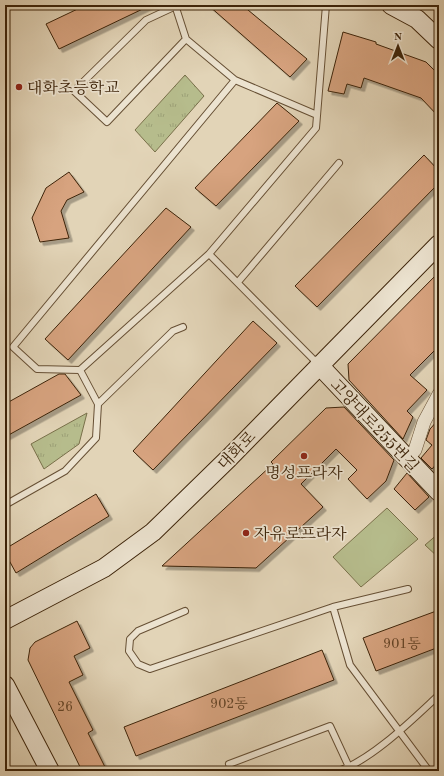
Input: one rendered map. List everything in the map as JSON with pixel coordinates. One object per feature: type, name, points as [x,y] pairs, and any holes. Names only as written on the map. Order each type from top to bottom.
[{"type":"street","points":[[391,5],[417,19],[439,40]]},
{"type":"street","name":"대화로","points":[[5,620],[78,583],[131,550],[176,511],[439,244]]},
{"type":"street","name":"고양대로255번길","points":[[319,366],[407,459],[436,483]]},
{"type":"street","points":[[407,459],[415,450],[424,422],[439,394]]},
{"type":"street","points":[[5,685],[50,771]]},
{"type":"lane","points":[[236,80],[13,347],[37,369],[80,370],[209,254],[316,128],[326,5]]},
{"type":"lane","points":[[186,39],[107,122],[74,91],[146,20],[175,6],[186,39],[236,80],[317,115]]},
{"type":"lane","points":[[238,282],[339,163]]},
{"type":"lane","points":[[209,254],[305,349],[319,366]]},
{"type":"lane","points":[[98,404],[172,331],[183,327]]},
{"type":"lane","points":[[5,505],[65,471],[96,438],[98,404],[80,370]]},
{"type":"lane","points":[[185,611],[138,630],[130,639],[129,651],[138,664],[150,669],[333,607],[408,589]]},
{"type":"lane","points":[[333,607],[350,665],[398,732],[429,771]]},
{"type":"lane","points":[[338,771],[349,767],[398,732],[439,695]]},
{"type":"lane","points":[[232,771],[229,764],[330,726],[349,767]]},
{"type":"green space","points":[[185,75],[204,96],[155,152],[135,130]]},
{"type":"green space","points":[[87,413],[79,444],[44,469],[31,444]]},
{"type":"green space","points":[[387,508],[418,539],[361,587],[333,557]]},
{"type":"green space","points":[[439,533],[439,558],[425,545]]},
{"type":"building","points":[[86,5],[151,5],[59,49],[46,24]]},
{"type":"building","points":[[208,5],[242,5],[307,59],[290,77]]},
{"type":"building","points":[[343,32],[376,42],[376,44],[426,62],[439,75],[439,117],[421,98],[364,78],[361,88],[347,84],[344,94],[328,91]]},
{"type":"building","points":[[277,103],[299,121],[216,206],[195,188]]},
{"type":"building","points":[[424,155],[439,171],[439,183],[317,307],[295,286]]},
{"type":"building","points":[[69,172],[84,192],[67,200],[61,211],[69,238],[40,242],[32,218],[46,188]]},
{"type":"building","points":[[166,208],[191,227],[68,360],[45,339]]},
{"type":"building","points":[[439,272],[439,346],[410,375],[427,390],[407,411],[413,417],[403,439],[349,380],[348,364]]},
{"type":"building","points":[[253,321],[277,343],[153,470],[133,451]]},
{"type":"building","points":[[59,374],[65,374],[81,395],[5,437],[5,404]]},
{"type":"building","points":[[344,407],[394,460],[386,481],[367,499],[348,479],[357,470],[336,449],[301,484],[323,507],[256,568],[162,566],[273,464],[271,462],[326,408]]},
{"type":"building","points":[[439,419],[439,461],[432,469],[421,458],[432,445],[426,440],[430,429]]},
{"type":"building","points":[[407,473],[429,497],[415,510],[394,489]]},
{"type":"building","points":[[96,494],[109,516],[16,573],[5,553],[5,549]]},
{"type":"building","points":[[439,610],[439,647],[376,671],[363,638]]},
{"type":"building","points":[[77,621],[90,648],[74,656],[83,675],[69,682],[93,730],[88,733],[107,771],[82,771],[28,660],[30,648],[35,642]]},
{"type":"building","points":[[322,650],[334,680],[136,756],[124,727]]},
{"type":"place","name":"대화초등학교","points":[[19,87]]},
{"type":"place","name":"명성프라자","points":[[304,456]]},
{"type":"place","name":"자유로프라자","points":[[246,533]]}]
